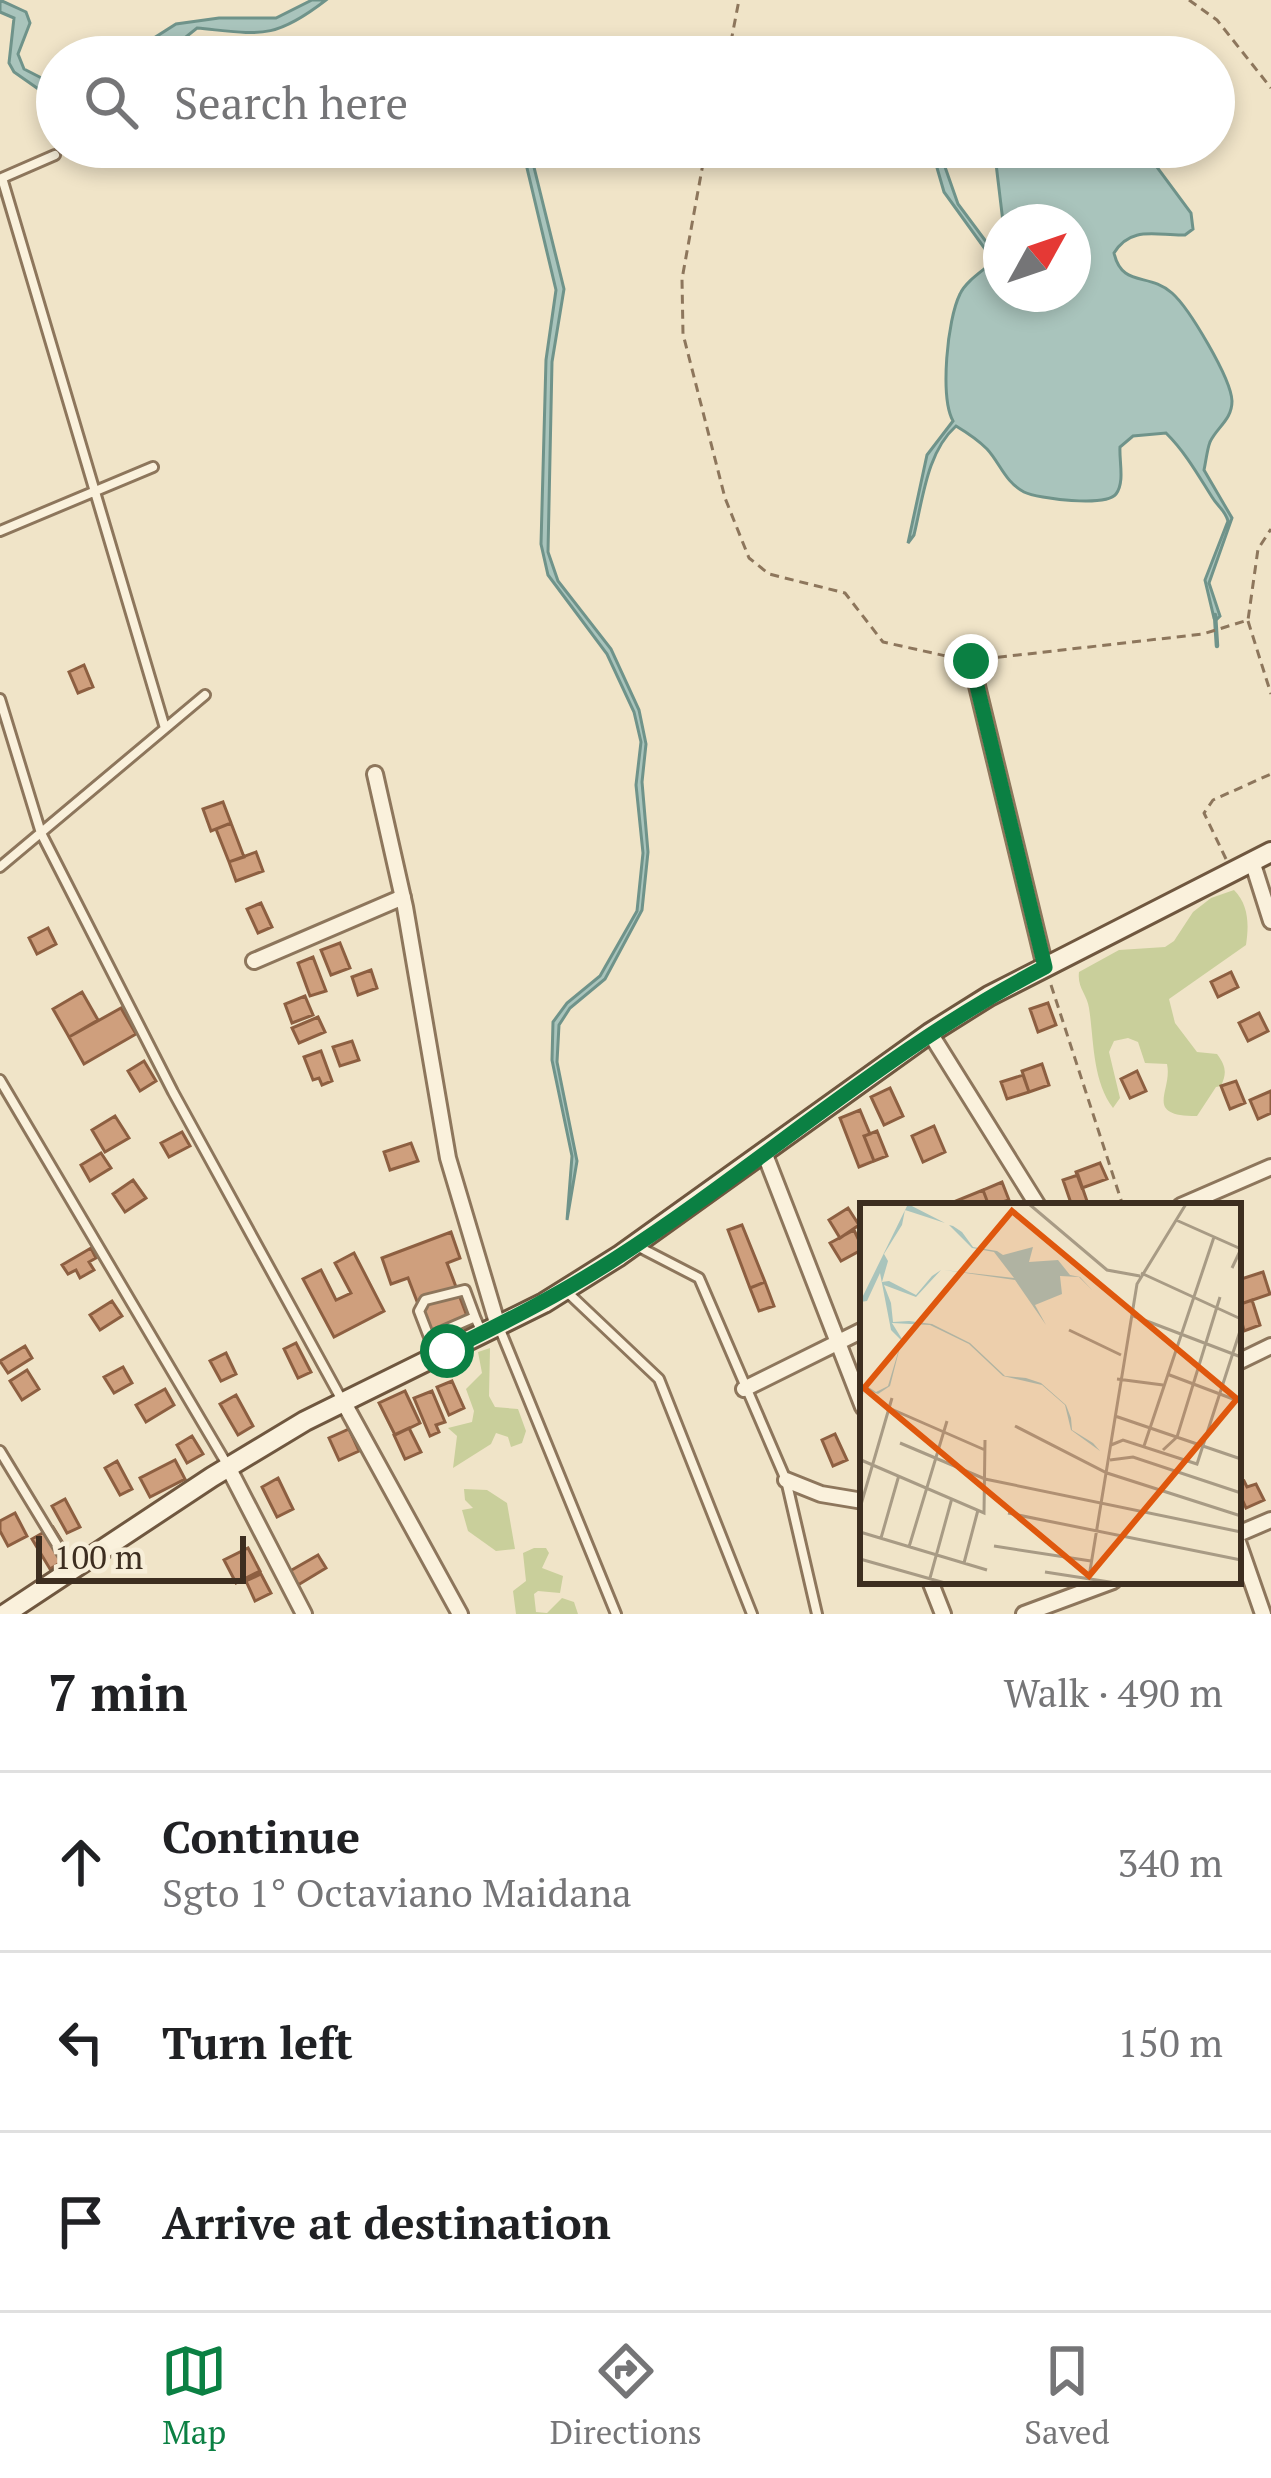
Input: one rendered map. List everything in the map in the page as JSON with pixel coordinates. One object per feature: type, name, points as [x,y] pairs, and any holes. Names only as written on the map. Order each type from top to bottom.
[{"type":"main road","points":[[5,1614],[228,1467],[485,1325],[565,1290],[930,1033],[1045,967],[1271,852]]},
{"type":"street","points":[[971,661],[1045,967]]},
{"type":"street","points":[[375,774],[485,1325]]},
{"type":"street","points":[[1252,861],[1271,921]]},
{"type":"street","points":[[254,961],[403,897]]},
{"type":"street","points":[[930,1033],[1036,1203]]},
{"type":"street","points":[[764,1152],[860,1399]]},
{"type":"street","points":[[1188,1203],[1271,1167]]},
{"type":"street","points":[[744,1389],[860,1331]]},
{"type":"street","points":[[1241,1361],[1271,1346]]},
{"type":"street","points":[[344,1402],[460,1614]]},
{"type":"street","points":[[228,1467],[304,1614]]},
{"type":"street","points":[[786,1480],[821,1494],[860,1500]]},
{"type":"street","points":[[1241,1536],[1271,1520]]},
{"type":"street","points":[[1241,1547],[1263,1614]]},
{"type":"street","points":[[931,1584],[943,1614]]},
{"type":"street","points":[[1024,1614],[1105,1584]]},
{"type":"lane","points":[[36,164],[1,179],[165,728]]},
{"type":"lane","points":[[0,531],[153,467]]},
{"type":"lane","points":[[0,867],[205,695]]},
{"type":"lane","points":[[0,699],[41,833],[173,1092],[344,1402]]},
{"type":"lane","points":[[0,1080],[228,1467]]},
{"type":"lane","points":[[635,1245],[699,1278],[786,1480],[817,1614]]},
{"type":"lane","points":[[434,1357],[419,1311],[425,1300],[465,1290],[616,1614]]},
{"type":"lane","points":[[565,1290],[658,1379],[752,1614]]},
{"type":"lane","points":[[429,1337],[485,1325]]},
{"type":"lane","points":[[0,1451],[72,1569]]},
{"type":"path","points":[[732,36],[739,0]]},
{"type":"path","points":[[1190,0],[1229,36]]},
{"type":"path","points":[[1235,43],[1271,88]]},
{"type":"path","points":[[702,168],[682,279],[682,334],[725,498],[749,558],[769,574],[845,593],[884,642],[971,661],[1204,634],[1248,620]]},
{"type":"path","points":[[1271,529],[1258,549],[1248,620],[1271,694]]},
{"type":"path","points":[[1232,872],[1204,813],[1213,800],[1271,774]]},
{"type":"path","points":[[1045,967],[1122,1203]]},
{"type":"green space","points":[[1234,890],[1247,916],[1246,945],[1169,999],[1175,1023],[1197,1052],[1220,1058],[1225,1070],[1221,1086],[1197,1116],[1170,1112],[1164,1100],[1167,1064],[1145,1063],[1138,1042],[1128,1038],[1114,1041],[1109,1052],[1120,1098],[1113,1108],[1097,1072],[1079,972],[1119,950],[1165,947],[1193,912],[1211,898]]},
{"type":"green space","points":[[490,1348],[489,1396],[495,1407],[518,1409],[526,1431],[522,1443],[511,1447],[508,1437],[496,1433],[491,1444],[453,1468],[457,1436],[448,1428],[472,1422],[474,1411],[466,1389],[482,1373],[478,1352]]},
{"type":"green space","points":[[464,1489],[487,1490],[507,1503],[515,1549],[496,1551],[468,1531],[462,1510],[473,1508],[465,1500]]},
{"type":"green space","points":[[546,1548],[549,1553],[542,1568],[563,1576],[560,1593],[534,1594],[536,1612],[547,1613],[562,1598],[574,1602],[578,1614],[516,1614],[513,1591],[526,1581],[523,1553]]},
{"type":"water","points":[[0,0],[26,12],[30,23],[18,54],[24,69],[36,75],[36,87],[9,63],[14,18],[0,12]]},
{"type":"water","points":[[312,0],[326,0],[292,23],[265,32],[197,28],[187,36],[157,36],[176,24],[276,18]]},
{"type":"water","points":[[527,168],[534,168],[564,289],[552,362],[548,552],[558,581],[611,649],[639,710],[646,744],[642,782],[648,852],[642,910],[605,979],[570,1008],[559,1025],[557,1062],[577,1161],[567,1220],[572,1156],[552,1060],[553,1022],[567,1003],[600,976],[637,911],[643,853],[636,785],[641,742],[634,712],[607,654],[548,575],[541,544],[546,360],[556,290]]},
{"type":"water","points":[[937,168],[945,168],[958,204],[983,238],[983,246],[944,192]]},
{"type":"water","points":[[997,168],[1158,168],[1191,213],[1193,229],[1185,235],[1137,235],[1114,253],[1123,271],[1163,287],[1179,301],[1208,344],[1230,390],[1230,413],[1210,442],[1204,470],[1232,518],[1209,583],[1217,619],[1205,580],[1228,521],[1166,433],[1133,436],[1120,447],[1121,478],[1116,494],[1099,500],[1072,500],[1032,495],[1017,488],[987,449],[956,426],[932,462],[908,543],[927,455],[953,421],[946,377],[949,339],[955,306],[965,286],[983,270],[983,312],[1091,312],[1091,204],[1001,204]]},
{"type":"building","points":[[84,665],[93,687],[78,693],[69,672]]},
{"type":"building","points":[[223,802],[231,823],[211,831],[203,809]]},
{"type":"building","points":[[231,823],[244,857],[229,862],[216,829]]},
{"type":"building","points":[[256,852],[263,871],[236,881],[229,862]]},
{"type":"building","points":[[261,903],[272,927],[258,933],[247,909]]},
{"type":"building","points":[[48,928],[56,944],[37,954],[29,938]]},
{"type":"building","points":[[340,943],[350,968],[331,975],[321,950]]},
{"type":"building","points":[[313,957],[326,991],[310,996],[298,963]]},
{"type":"building","points":[[371,970],[377,988],[358,995],[352,977]]},
{"type":"building","points":[[1231,972],[1238,987],[1218,997],[1211,982]]},
{"type":"building","points":[[82,992],[98,1020],[69,1037],[53,1009]]},
{"type":"building","points":[[305,996],[313,1015],[292,1023],[285,1004]]},
{"type":"building","points":[[1048,1003],[1056,1025],[1038,1032],[1030,1009]]},
{"type":"building","points":[[121,1008],[136,1034],[84,1064],[69,1037]]},
{"type":"building","points":[[1259,1013],[1268,1031],[1248,1041],[1239,1023]]},
{"type":"building","points":[[318,1017],[325,1032],[299,1043],[292,1028]]},
{"type":"building","points":[[352,1041],[359,1060],[340,1066],[333,1047]]},
{"type":"building","points":[[321,1051],[332,1081],[322,1085],[319,1078],[313,1080],[304,1057]]},
{"type":"building","points":[[144,1061],[156,1081],[140,1091],[128,1071]]},
{"type":"building","points":[[1042,1064],[1049,1085],[1029,1092],[1022,1071]]},
{"type":"building","points":[[1137,1071],[1146,1091],[1130,1098],[1121,1079]]},
{"type":"building","points":[[1023,1075],[1029,1092],[1007,1099],[1001,1082]]},
{"type":"building","points":[[1236,1081],[1245,1103],[1230,1109],[1221,1086]]},
{"type":"building","points":[[890,1088],[903,1116],[884,1125],[871,1097]]},
{"type":"building","points":[[1271,1091],[1271,1113],[1258,1119],[1250,1100]]},
{"type":"building","points":[[860,1110],[874,1161],[859,1167],[840,1118]]},
{"type":"building","points":[[115,1116],[129,1138],[105,1152],[92,1130]]},
{"type":"building","points":[[934,1126],[945,1152],[923,1162],[912,1136]]},
{"type":"building","points":[[877,1131],[887,1156],[874,1161],[864,1136]]},
{"type":"building","points":[[182,1132],[190,1146],[169,1157],[161,1143]]},
{"type":"building","points":[[411,1143],[418,1161],[390,1170],[384,1152]]},
{"type":"building","points":[[101,1153],[111,1168],[90,1181],[81,1165]]},
{"type":"building","points":[[1100,1163],[1107,1179],[1082,1188],[1076,1172]]},
{"type":"building","points":[[1078,1175],[1087,1201],[1071,1203],[1063,1180]]},
{"type":"building","points":[[133,1180],[146,1198],[125,1212],[113,1194]]},
{"type":"building","points":[[1002,1182],[1009,1200],[988,1203],[983,1190]]},
{"type":"building","points":[[983,1190],[988,1203],[951,1203]]},
{"type":"building","points":[[848,1208],[859,1225],[840,1238],[829,1220]]},
{"type":"building","points":[[742,1225],[765,1282],[750,1288],[728,1230]]},
{"type":"building","points":[[854,1230],[860,1251],[841,1261],[830,1243]]},
{"type":"building","points":[[451,1232],[460,1258],[447,1263],[470,1324],[431,1338],[408,1278],[391,1284],[382,1258]]},
{"type":"building","points":[[91,1248],[96,1258],[89,1262],[94,1270],[80,1278],[76,1270],[68,1274],[62,1265]]},
{"type":"building","points":[[354,1253],[384,1311],[334,1337],[303,1279],[321,1270],[336,1300],[351,1293],[335,1263]]},
{"type":"building","points":[[1263,1272],[1270,1294],[1241,1304],[1241,1279]]},
{"type":"building","points":[[765,1282],[774,1306],[759,1311],[750,1288]]},
{"type":"building","points":[[1252,1300],[1260,1325],[1244,1331],[1241,1304]]},
{"type":"building","points":[[112,1301],[122,1316],[100,1330],[90,1315]]},
{"type":"building","points":[[296,1343],[311,1372],[298,1378],[284,1349]]},
{"type":"building","points":[[25,1346],[32,1358],[8,1373],[0,1361]]},
{"type":"building","points":[[226,1353],[236,1374],[221,1381],[210,1361]]},
{"type":"building","points":[[123,1367],[132,1383],[114,1393],[104,1377]]},
{"type":"building","points":[[27,1370],[39,1389],[22,1400],[10,1381]]},
{"type":"building","points":[[452,1381],[464,1408],[449,1415],[437,1387]]},
{"type":"building","points":[[165,1389],[174,1405],[146,1422],[136,1405]]},
{"type":"building","points":[[405,1391],[420,1423],[395,1435],[379,1403]]},
{"type":"building","points":[[432,1391],[445,1422],[436,1425],[439,1432],[430,1436],[414,1398]]},
{"type":"building","points":[[236,1395],[253,1426],[238,1435],[220,1404]]},
{"type":"building","points":[[409,1428],[421,1452],[405,1459],[394,1435]]},
{"type":"building","points":[[349,1429],[359,1451],[339,1460],[329,1438]]},
{"type":"building","points":[[835,1434],[847,1460],[833,1466],[822,1440]]},
{"type":"building","points":[[192,1436],[203,1454],[187,1463],[177,1445]]},
{"type":"building","points":[[175,1460],[185,1479],[150,1497],[140,1478]]},
{"type":"building","points":[[117,1461],[132,1489],[120,1495],[105,1468]]},
{"type":"building","points":[[278,1478],[293,1509],[277,1517],[262,1487]]},
{"type":"building","points":[[1241,1482],[1247,1487],[1256,1484],[1264,1500],[1246,1508]]},
{"type":"building","points":[[65,1499],[80,1527],[67,1533],[52,1506]]},
{"type":"building","points":[[15,1513],[27,1536],[8,1546],[0,1521]]},
{"type":"building","points":[[53,1527],[71,1556],[50,1569],[32,1539]]},
{"type":"building","points":[[248,1548],[260,1571],[236,1583],[224,1560]]},
{"type":"building","points":[[318,1555],[326,1568],[298,1585],[290,1571]]},
{"type":"building","points":[[261,1574],[271,1593],[255,1601],[246,1581]]},
{"type":"waterway","points":[[1215,615],[1217,646]]},
{"type":"route","points":[[447,1351],[544,1303],[620,1256],[930,1033],[1045,967],[971,661]]}]
